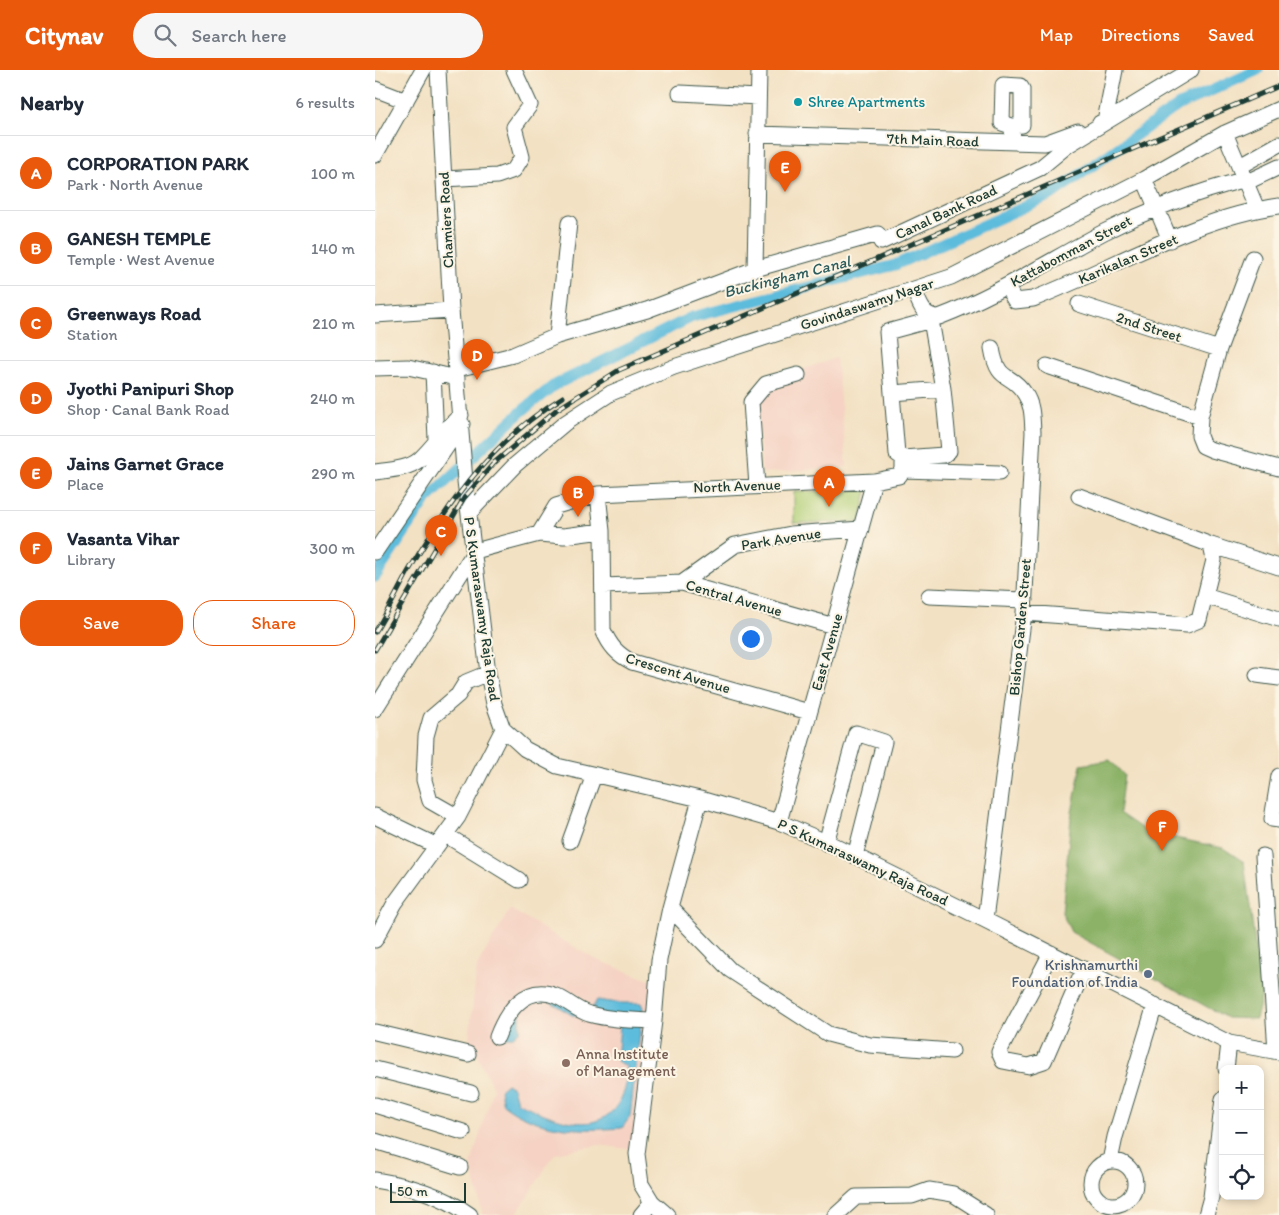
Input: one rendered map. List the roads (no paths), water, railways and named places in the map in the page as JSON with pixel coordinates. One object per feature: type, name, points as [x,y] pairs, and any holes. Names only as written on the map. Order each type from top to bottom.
[{"type":"street","points":[[377,148],[423,70]]},
{"type":"street","name":"Chamiers Road","points":[[438,70],[451,310],[462,420]]},
{"type":"street","points":[[444,179],[497,176],[514,170],[522,157],[514,127],[530,105],[514,70]]},
{"type":"street","points":[[755,269],[759,70]]},
{"type":"street","points":[[1105,121],[1115,70]]},
{"type":"street","name":"Canal Bank Road","points":[[457,374],[513,355],[557,336],[647,310],[755,269],[878,234],[881,242],[1040,168],[1067,144],[1191,70]]},
{"type":"street","points":[[375,89],[406,101]]},
{"type":"street","points":[[680,93],[758,97]]},
{"type":"street","name":"Govindaswamy Nagar","points":[[469,513],[515,465],[565,423],[611,393],[675,367],[951,277],[1144,178],[1225,133],[1279,109]]},
{"type":"street","name":"7th Main Road","points":[[757,134],[1045,143],[1105,121]]},
{"type":"street","points":[[1012,126],[1013,142]]},
{"type":"street","points":[[1225,133],[1245,176],[1257,209]]},
{"type":"street","points":[[1245,176],[1279,144]]},
{"type":"street","points":[[1245,176],[1279,167]]},
{"type":"street","name":"Kattabomman Street","points":[[914,289],[925,313],[928,316],[939,317],[1006,286],[1104,232],[1157,207],[1245,176]]},
{"type":"street","points":[[1144,178],[1170,240]]},
{"type":"street","name":"Karikalan Street","points":[[1006,286],[1015,300],[1033,299],[1170,240],[1257,209],[1279,206]]},
{"type":"street","points":[[557,336],[569,223]]},
{"type":"street","points":[[1253,258],[1219,350],[1200,417],[1199,436],[1203,446],[1279,468]]},
{"type":"street","name":"2nd Street","points":[[1079,304],[1219,350]]},
{"type":"street","points":[[375,315],[451,310]]},
{"type":"street","points":[[931,320],[933,322],[943,389],[948,454],[903,464],[897,454],[887,332],[931,320]]},
{"type":"street","name":"Bishop Garden Street","points":[[985,920],[1024,606],[1032,410],[1024,392],[1001,374],[994,364],[992,348]]},
{"type":"street","points":[[1047,366],[1200,417]]},
{"type":"street","points":[[375,368],[408,367],[457,374]]},
{"type":"street","points":[[433,372],[435,439]]},
{"type":"street","points":[[757,486],[751,402],[766,384],[798,375]]},
{"type":"street","points":[[893,393],[943,389]]},
{"type":"street","points":[[375,472],[399,469],[419,460],[435,439],[462,420]]},
{"type":"street","points":[[375,552],[462,420]]},
{"type":"street","name":"P S Kumaraswamy Raja Road","points":[[462,420],[465,481],[475,551],[488,673],[494,704],[503,729],[525,749],[557,766],[700,800],[779,822],[855,856],[1229,1043],[1277,1051]]},
{"type":"street","points":[[903,464],[999,473]]},
{"type":"street","name":"North Avenue","points":[[539,534],[557,506],[599,494],[874,481],[899,476],[903,464]]},
{"type":"street","name":"East Avenue","points":[[779,822],[874,481]]},
{"type":"street","name":"Crescent Avenue","points":[[599,494],[602,531],[603,630],[617,654],[632,662],[809,712]]},
{"type":"street","points":[[1079,496],[1211,545],[1279,567]]},
{"type":"street","name":"Park Avenue","points":[[682,583],[735,545],[791,534],[861,529]]},
{"type":"street","points":[[375,709],[475,551],[539,534],[564,536],[602,531]]},
{"type":"street","points":[[929,596],[1191,625],[1199,620],[1214,560],[1211,545]]},
{"type":"street","name":"Central Avenue","points":[[603,586],[682,583],[834,626]]},
{"type":"street","points":[[1205,596],[1279,619]]},
{"type":"street","points":[[458,817],[430,801],[423,780],[426,736],[431,718],[458,695],[466,682],[488,673]]},
{"type":"street","points":[[1257,675],[1279,678]]},
{"type":"street","points":[[375,940],[395,903],[458,817],[503,729]]},
{"type":"street","points":[[826,843],[856,733],[884,742],[855,856]]},
{"type":"street","points":[[570,841],[594,775]]},
{"type":"street","points":[[1279,776],[1272,819],[1279,820]]},
{"type":"street","points":[[667,1215],[652,1202],[641,1184],[637,1154],[650,1021],[659,960],[670,908],[700,800]]},
{"type":"street","points":[[375,816],[442,841],[519,880]]},
{"type":"street","points":[[1263,856],[1277,1051]]},
{"type":"street","points":[[670,908],[730,970],[828,1034],[870,1045],[952,1051]]},
{"type":"street","points":[[1051,953],[999,1052],[1003,1061],[1029,1066],[1044,1061],[1084,969]]},
{"type":"street","points":[[497,1036],[511,1008],[521,999],[541,993],[552,994],[581,1011],[617,1020],[650,1021]]},
{"type":"street","points":[[1110,1161],[1115,1137],[1155,1005]]},
{"type":"street","points":[[375,1032],[467,1054]]},
{"type":"street","points":[[1226,1065],[1229,1043]]},
{"type":"street","points":[[375,1069],[471,1094]]},
{"type":"street","points":[[375,1105],[463,1132]]},
{"type":"street","points":[[1206,1215],[1211,1197],[1222,1110]]},
{"type":"street","points":[[375,1141],[460,1167]]},
{"type":"street","points":[[375,1180],[434,1194],[453,1203],[470,1215]]},
{"type":"street","points":[[836,1215],[856,1197],[912,1196],[929,1190],[953,1194],[987,1215]]},
{"type":"street","points":[[641,1215],[652,1202]]},
{"type":"water","points":[[531,996],[591,1010],[597,1000],[641,1003],[643,1008],[630,1117],[622,1128],[575,1129],[545,1124],[530,1120],[503,1104],[500,1090],[507,1084],[513,1087],[517,1102],[530,1108],[560,1119],[590,1122],[603,1118],[614,1109],[625,1088],[627,1067],[617,1061],[620,1025],[572,1015],[549,1001],[527,1001],[520,1010],[520,1030],[512,1037],[504,1037],[505,1026]]},
{"type":"waterway","name":"Buckingham Canal","points":[[375,577],[426,500],[522,411],[553,386],[692,317],[895,265],[1051,195],[1179,105],[1258,70]]},
{"type":"railway","points":[[375,650],[464,498],[494,463],[556,410],[619,370],[1279,86]]},
{"type":"railway","points":[[375,632],[423,546],[456,497],[515,432],[563,397]]},
{"type":"place","name":"Shree Apartments","points":[[798,102]]},
{"type":"place","name":"Jains Garnet Grace","points":[[785,192]]},
{"type":"place","name":"Jyothi Panipuri Shop","points":[[477,380]]},
{"type":"place","name":"CORPORATION PARK","points":[[829,507]]},
{"type":"place","name":"GANESH TEMPLE","points":[[578,517]]},
{"type":"place","name":"Greenways Road","points":[[441,556]]},
{"type":"place","name":"Vasanta Vihar","points":[[1162,851]]},
{"type":"place","name":"Krishnamurthi Foundation of India","points":[[1148,974]]},
{"type":"place","name":"Anna Institute of Management","points":[[566,1063]]}]
